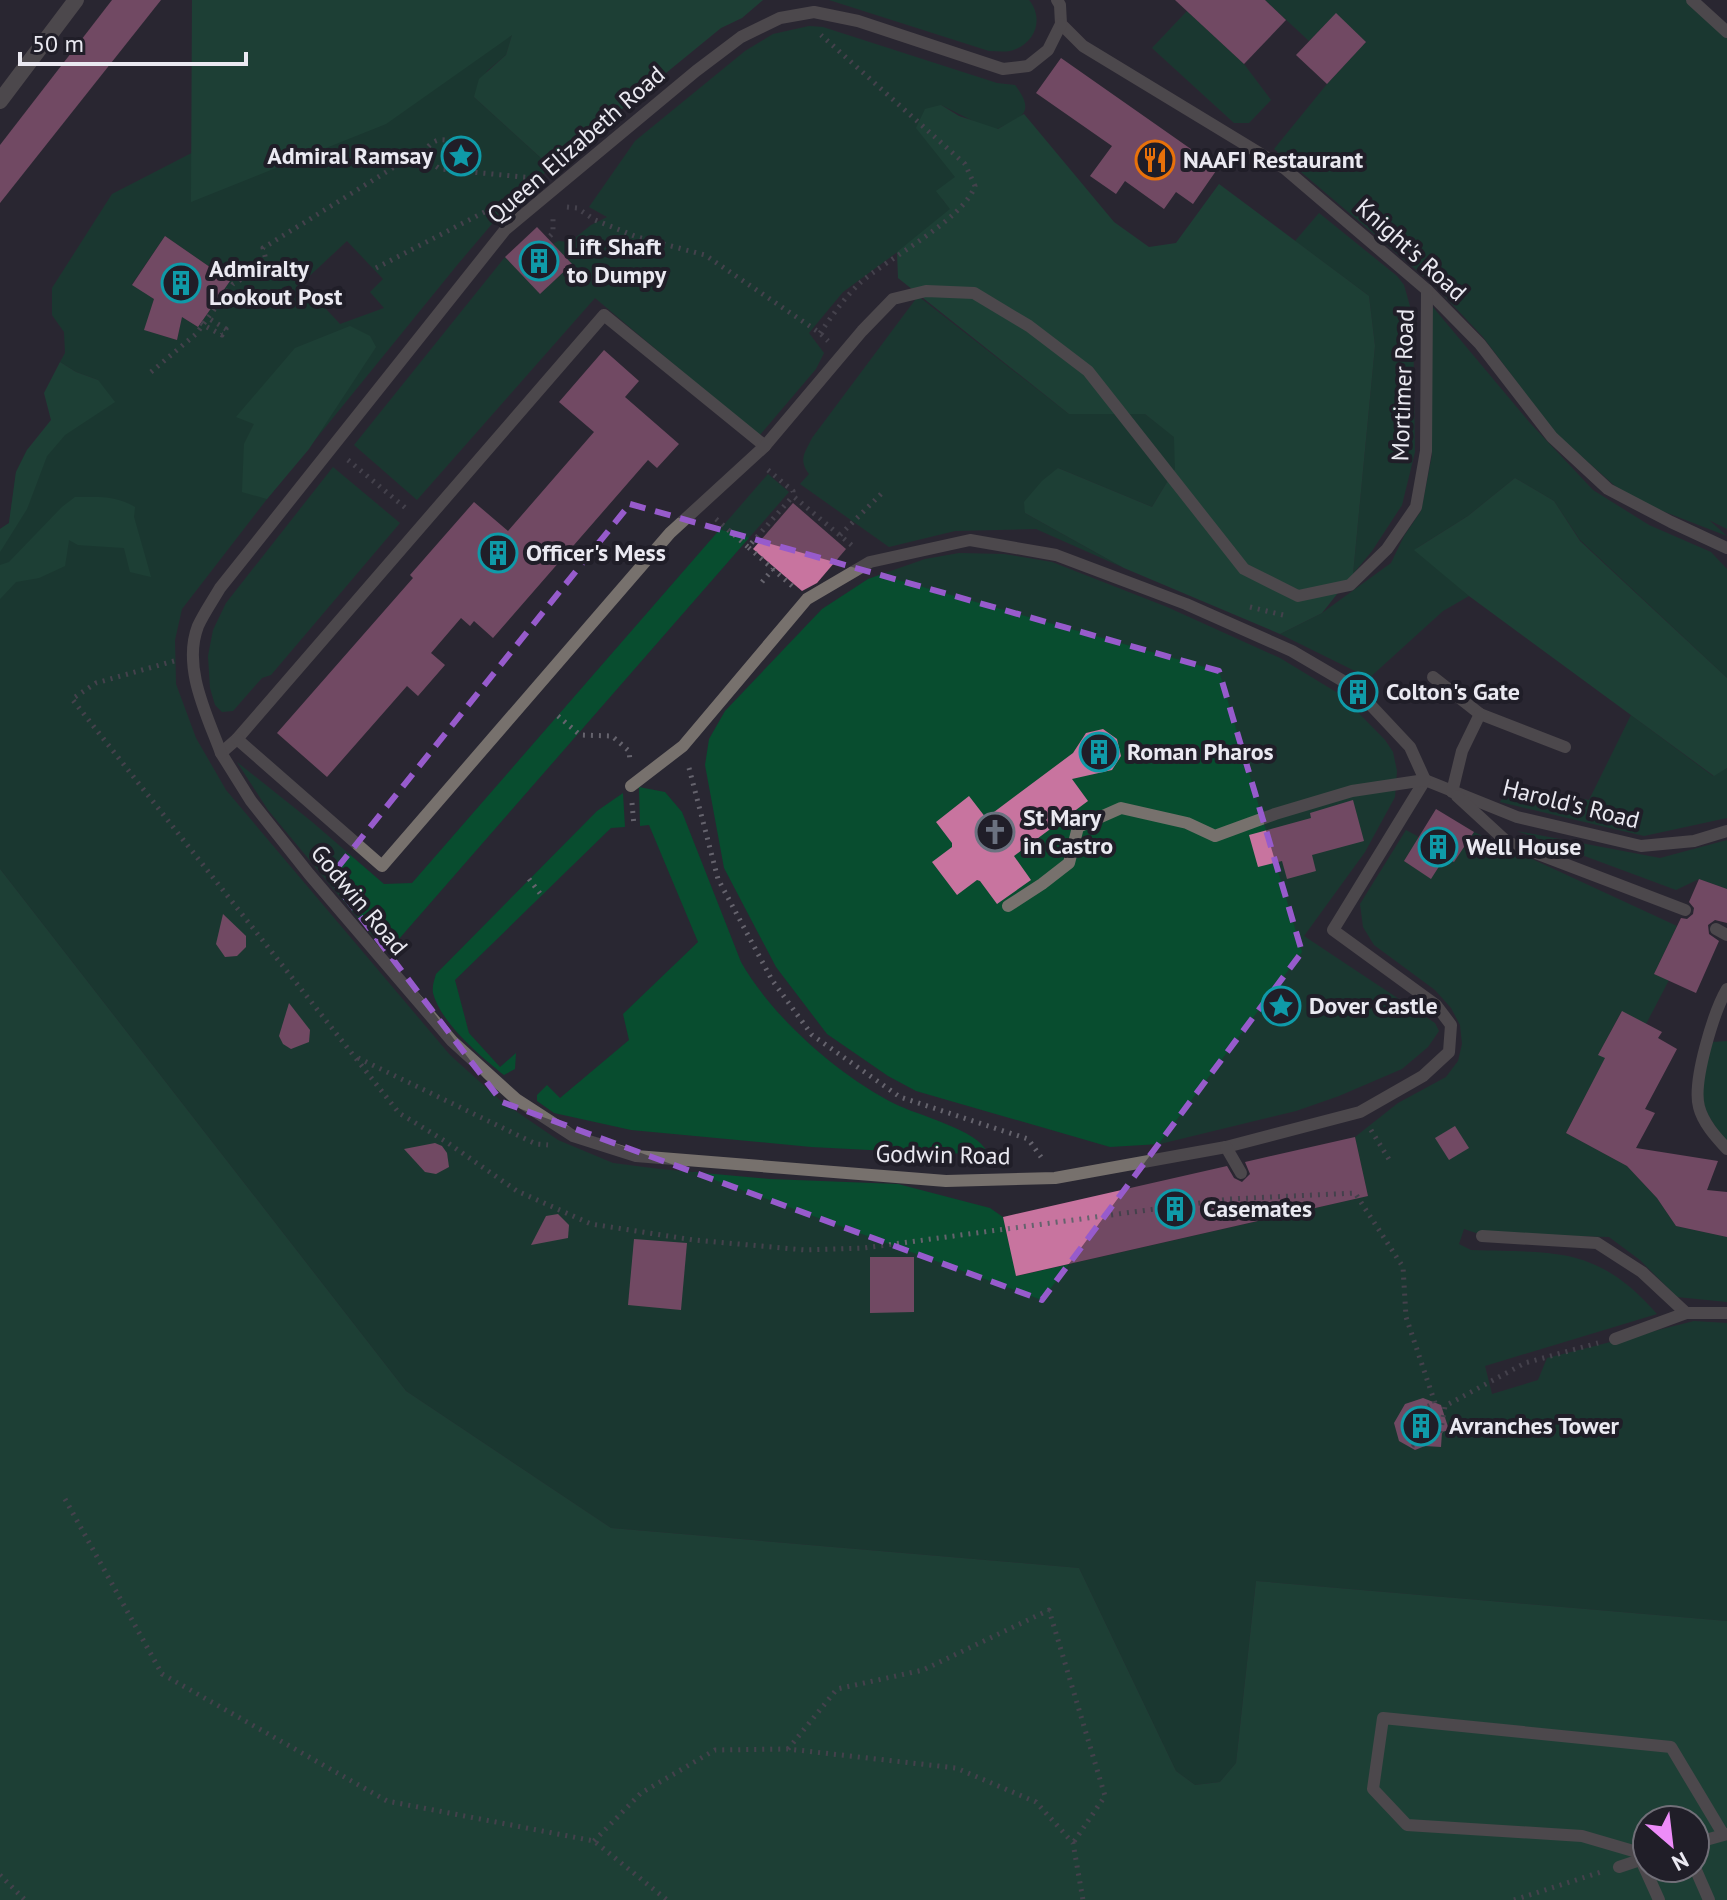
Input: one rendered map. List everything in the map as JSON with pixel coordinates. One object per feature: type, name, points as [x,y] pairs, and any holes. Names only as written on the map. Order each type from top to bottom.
[{"type":"street","points":[[0,101],[76,0]]},
{"type":"lane","points":[[1057,0],[1061,24]]},
{"type":"lane","points":[[1692,0],[1727,32]]},
{"type":"lane","name":"Queen Elizabeth Road","points":[[221,753],[197,689],[194,656],[197,628],[220,588],[505,230],[696,71],[741,37],[780,18],[814,12],[858,21],[1003,69],[1028,66],[1048,50],[1061,24]]},
{"type":"lane","name":"Knight's Road","points":[[1061,24],[1083,46],[1284,168],[1427,290],[1480,344],[1552,437],[1608,489],[1727,548]]},
{"type":"lane","name":"Mortimer Road","points":[[237,739],[382,866],[670,533],[765,446],[893,299],[926,291],[974,293],[1029,326],[1088,371],[1244,569],[1298,596],[1350,585],[1387,549],[1416,507],[1426,451],[1427,290]]},
{"type":"lane","points":[[221,753],[237,739],[604,315],[765,446]]},
{"type":"lane","points":[[631,786],[683,746],[807,599],[870,562],[970,540],[1056,555],[1186,604],[1292,651],[1350,685],[1410,747],[1425,780]]},
{"type":"lane","points":[[1433,677],[1480,714],[1565,747]]},
{"type":"lane","points":[[1452,792],[1462,751],[1480,714]]},
{"type":"lane","name":"Godwin Road","points":[[221,753],[251,801],[299,862],[452,1041],[516,1099],[573,1136],[636,1156],[946,1181],[1055,1178],[1226,1147],[1360,1112],[1423,1076],[1449,1052],[1451,1025],[1436,1005],[1333,930],[1425,780]]},
{"type":"lane","points":[[1008,906],[1069,863],[1078,827],[1121,808],[1187,823],[1215,836],[1352,791],[1425,780],[1452,792],[1507,842],[1685,910]]},
{"type":"lane","name":"Harold's Road","points":[[1452,792],[1517,817],[1641,846],[1694,841],[1727,831]]},
{"type":"lane","points":[[1727,989],[1699,1068],[1698,1106],[1712,1132],[1727,1149]]},
{"type":"lane","points":[[1226,1147],[1241,1173]]},
{"type":"lane","points":[[1482,1236],[1597,1243],[1642,1272],[1686,1313]]},
{"type":"lane","points":[[1615,1339],[1686,1313],[1727,1313]]},
{"type":"lane","points":[[1631,1852],[1582,1836],[1407,1825],[1373,1789],[1383,1718],[1671,1747],[1706,1804]]},
{"type":"lane","points":[[1711,1811],[1725,1834]]},
{"type":"lane","points":[[1619,1867],[1631,1862]]},
{"type":"path","points":[[814,12],[819,33],[965,164],[975,186],[968,200],[945,221],[860,283],[820,333]]},
{"type":"path","points":[[424,153],[433,142],[449,141]]},
{"type":"path","points":[[151,372],[196,334],[233,284],[267,264],[263,248],[417,153],[424,153]]},
{"type":"path","points":[[424,153],[433,166],[457,169]]},
{"type":"path","points":[[531,187],[542,179]]},
{"type":"path","points":[[376,268],[506,201]]},
{"type":"path","points":[[550,236],[553,233],[554,212]]},
{"type":"path","points":[[595,220],[637,237],[705,255],[820,333],[843,356]]},
{"type":"path","points":[[204,325],[222,335],[226,329],[208,318]]},
{"type":"path","points":[[332,446],[423,522]]},
{"type":"path","points":[[769,471],[793,491],[793,496],[870,562]]},
{"type":"path","points":[[840,535],[885,490]]},
{"type":"path","points":[[748,547],[793,496]]},
{"type":"path","points":[[722,524],[807,599]]},
{"type":"path","points":[[762,582],[773,569]]},
{"type":"path","points":[[72,699],[96,683],[194,656]]},
{"type":"path","points":[[558,716],[580,735],[612,736],[629,751]]},
{"type":"path","points":[[683,746],[718,879],[772,980],[812,1035],[900,1097],[1028,1139],[1055,1178]]},
{"type":"path","points":[[529,879],[542,896]]},
{"type":"path","points":[[353,1055],[536,1144],[550,1146]]},
{"type":"path","points":[[1360,1112],[1390,1161]]},
{"type":"path","points":[[65,1499],[162,1674],[387,1801],[594,1841],[667,1900]]},
{"type":"path","points":[[788,1749],[837,1689],[923,1670],[1049,1610],[1105,1796],[1073,1843]]},
{"type":"path","points":[[594,1841],[641,1793],[715,1750],[788,1749],[956,1768],[1036,1802],[1073,1843],[1083,1900]]},
{"type":"path","points":[[1514,1900],[1619,1867]]},
{"type":"path","points":[[0,1875],[25,1900]]},
{"type":"highlighted area","points":[[630,504],[1219,671],[1302,952],[1042,1300],[502,1102],[330,877]]},
{"type":"green space","points":[[192,0],[763,0],[742,18],[721,28],[551,167],[474,97],[479,79],[506,55],[512,35],[386,124],[191,202]]},
{"type":"green space","points":[[523,0],[506,55],[487,71],[474,97],[551,167],[497,218],[267,499],[182,609],[175,640],[176,684],[196,738],[226,790],[450,1055],[501,1101],[558,1140],[613,1163],[770,1179],[898,1184],[990,1208],[1003,1217],[1017,1276],[1368,1196],[1355,1137],[1398,1103],[1446,1077],[1458,1061],[1462,1044],[1460,1025],[1451,1008],[1435,990],[1374,945],[1363,927],[1360,904],[1406,830],[1419,837],[1404,861],[1431,878],[1445,857],[1454,862],[1474,832],[1677,926],[1654,974],[1669,980],[1646,1024],[1621,1012],[1599,1054],[1619,1066],[1589,1089],[1566,1133],[1627,1166],[1657,1198],[1676,1226],[1727,1237],[1727,1302],[1677,1297],[1640,1260],[1609,1237],[1476,1233],[1464,1229],[1459,1244],[1471,1250],[1551,1253],[1594,1264],[1614,1275],[1657,1314],[1485,1366],[1492,1394],[1538,1380],[1547,1358],[1694,1321],[1727,1323],[1727,1621],[1256,1581],[1236,1763],[1220,1782],[1195,1785],[1176,1771],[1079,1568],[611,1528],[406,1391],[0,869],[0,529],[9,523],[16,472],[27,450],[98,380],[60,362],[65,353],[64,332],[52,315],[52,288],[112,194],[211,143]],"holes":[[[165,236],[230,281],[198,327],[182,317],[177,340],[145,330],[154,299],[132,284]],[[347,241],[383,279],[370,292],[384,308],[340,324],[302,283]]]},
{"type":"green space","points":[[829,0],[1029,0],[1037,21],[1033,34],[1023,45],[1010,51],[989,51]]},
{"type":"green space","points":[[1265,0],[1692,0],[1727,32],[1727,529],[1709,520],[1727,536],[1647,505],[1615,486],[1555,433],[1483,337],[1434,285],[1274,149],[1366,42],[1336,14],[1309,41]]},
{"type":"green space","points":[[1187,11],[1244,64],[1271,100],[1249,123],[1234,123],[1152,48]]},
{"type":"green space","points":[[809,26],[823,27],[997,83],[1015,85],[1022,95],[1025,109],[1017,119],[993,131],[941,105],[949,165],[962,190],[942,199],[951,209],[843,292],[809,333],[824,353],[816,369],[759,436],[595,298],[417,500],[354,445],[505,257],[540,294],[572,264],[553,244],[570,242],[607,217],[589,207],[635,141],[745,51],[773,34]]},
{"type":"green space","points":[[941,105],[959,116],[998,129],[1024,114],[1114,222],[1149,247],[1176,243],[1219,184],[1369,296],[1375,346],[1353,574],[1322,613],[1280,634],[1124,568],[1025,513],[1024,502],[1058,468],[1152,507],[1175,469],[1174,437],[1145,414],[1069,414],[898,278],[897,252],[950,209],[936,191],[955,177],[916,128],[925,109]]},
{"type":"green space","points":[[1319,213],[1397,276],[1404,285],[1413,317],[1415,452],[1402,505],[1353,574],[1375,346],[1369,296],[1295,241]]},
{"type":"green space","points":[[918,296],[1069,414],[1145,414],[1175,437],[1175,469],[1152,507],[1058,468],[1025,513],[1124,568],[1036,529],[955,531],[889,547],[800,484],[809,474],[803,460],[812,438]]},
{"type":"green space","points":[[1432,306],[1530,423],[1593,490],[1649,525],[1711,552],[1727,569],[1727,678],[1580,540],[1554,501],[1515,478],[1468,516],[1417,548],[1469,596],[1443,611],[1367,680],[1361,674],[1280,634],[1322,613],[1391,563],[1421,511],[1432,455]]},
{"type":"green space","points":[[350,326],[370,336],[376,347],[309,449],[267,499],[242,492],[244,444],[254,424],[236,417],[295,348]]},
{"type":"green space","points":[[60,362],[98,380],[115,402],[65,435],[47,456],[27,509],[0,552],[0,529],[9,523],[16,472],[27,450],[51,420],[44,393]]},
{"type":"green space","points":[[333,467],[400,523],[271,675],[262,678],[233,711],[222,712],[215,705],[210,688],[208,656],[213,630],[226,603]]},
{"type":"green space","points":[[768,474],[789,492],[392,947],[380,945],[268,810],[237,762],[384,884],[412,883]]},
{"type":"green space","points":[[1515,478],[1554,501],[1580,541],[1727,678],[1727,768],[1714,776],[1469,596],[1414,550],[1468,516]]},
{"type":"green space","points":[[75,497],[113,499],[135,507],[134,517],[151,577],[130,572],[124,548],[78,545],[69,540],[65,566],[39,578],[16,582],[0,599],[0,565],[9,562]]},
{"type":"green space","points":[[959,553],[1004,554],[1052,562],[1167,607],[1280,658],[1341,695],[1385,740],[1393,752],[1397,771],[1395,797],[1365,852],[1304,936],[1435,1023],[1439,1031],[1428,1047],[1402,1069],[1296,1111],[1160,1144],[1110,1147],[916,1091],[888,1076],[827,1034],[776,967],[724,868],[705,765],[709,739],[725,711],[822,609],[868,579],[925,559]]},
{"type":"green space","points":[[1631,715],[1713,776],[1727,768],[1727,818],[1644,836],[1500,802],[1511,785],[1589,800]]},
{"type":"green space","points":[[639,787],[665,792],[682,812],[741,962],[754,983],[789,1024],[830,1061],[873,1092],[960,1130],[981,1144],[987,1152],[947,1154],[811,1147],[631,1130],[554,1113],[537,1101],[537,1095],[547,1085],[560,1098],[629,1040],[623,1014],[698,942],[649,825],[640,826]]},
{"type":"green space","points":[[623,793],[625,827],[611,828],[455,980],[469,1033],[500,1067],[516,1053],[515,1069],[504,1075],[473,1049],[444,1016],[433,993],[436,974],[597,811]]},
{"type":"green space","points":[[1517,831],[1660,858],[1727,840],[1727,889],[1699,879],[1676,890]]},
{"type":"green space","points":[[0,869],[406,1391],[611,1528],[1079,1568],[1176,1771],[1195,1785],[1220,1782],[1236,1763],[1256,1581],[1727,1621],[1727,1900],[0,1900]]},
{"type":"green space","points":[[1727,1041],[1727,1143],[1708,1114],[1703,1085],[1713,1042]]},
{"type":"building","points":[[112,0],[161,0],[0,203],[0,145]]},
{"type":"building","points":[[1175,0],[1265,0],[1286,20],[1244,64]]},
{"type":"building","points":[[1336,13],[1366,42],[1327,84],[1296,55]]},
{"type":"building","points":[[1061,58],[1218,168],[1193,204],[1176,192],[1164,209],[1125,181],[1116,194],[1090,176],[1112,146],[1036,93]]},
{"type":"building","name":"Lift Shaft to Dumpy","points":[[537,227],[572,264],[540,294],[505,257]]},
{"type":"building","name":"Admiralty Lookout Post","points":[[165,236],[230,281],[198,327],[182,317],[177,340],[144,330],[154,299],[132,285]]},
{"type":"building","name":"Officer's Mess","points":[[604,350],[639,381],[625,397],[679,444],[657,468],[648,460],[493,638],[474,621],[470,626],[461,618],[431,653],[445,665],[418,696],[407,686],[327,777],[277,733],[413,578],[410,575],[474,502],[508,531],[594,432],[559,402]]},
{"type":"building","points":[[793,503],[846,549],[817,583],[802,591],[753,549]]},
{"type":"building","name":"St Mary in Castro","points":[[1103,729],[1117,739],[1121,756],[1112,770],[1072,779],[1088,801],[1014,856],[1031,880],[997,904],[977,880],[957,895],[932,862],[952,847],[936,822],[969,796],[986,818],[1073,753],[1086,733]]},
{"type":"building","points":[[1353,800],[1364,841],[1312,855],[1316,871],[1287,879],[1282,861],[1258,867],[1249,835],[1311,818],[1310,813]]},
{"type":"building","name":"Well House","points":[[1436,809],[1474,832],[1454,862],[1445,857],[1431,879],[1404,861]]},
{"type":"building","points":[[1699,879],[1727,889],[1727,923],[1715,920],[1708,925],[1709,934],[1719,941],[1696,993],[1654,974],[1681,918],[1687,919],[1693,914],[1694,908],[1689,902]]},
{"type":"building","points":[[223,914],[246,936],[246,947],[237,956],[225,957],[216,944]]},
{"type":"building","points":[[289,1003],[310,1030],[309,1042],[291,1049],[283,1044],[279,1036]]},
{"type":"building","points":[[1622,1011],[1662,1032],[1658,1038],[1677,1049],[1645,1109],[1655,1113],[1636,1148],[1718,1161],[1707,1190],[1727,1192],[1727,1237],[1676,1226],[1657,1198],[1627,1166],[1566,1133],[1605,1058],[1598,1055]]},
{"type":"building","points":[[1455,1126],[1469,1148],[1449,1160],[1435,1138]]},
{"type":"building","name":"Casemates","points":[[1355,1137],[1368,1196],[1016,1276],[1003,1217],[1227,1166],[1234,1178],[1242,1182],[1250,1174],[1245,1162]]},
{"type":"building","points":[[435,1143],[447,1153],[449,1167],[436,1174],[425,1172],[404,1149]]},
{"type":"building","points":[[558,1214],[569,1225],[568,1238],[531,1245],[546,1216]]},
{"type":"building","points":[[634,1239],[687,1243],[681,1310],[628,1305]]},
{"type":"building","points":[[870,1257],[914,1257],[914,1312],[870,1313]]},
{"type":"building","name":"Avranches Tower","points":[[1423,1398],[1441,1405],[1449,1430],[1442,1432],[1441,1447],[1425,1446],[1415,1450],[1399,1441],[1394,1423],[1405,1404]]},
{"type":"place","name":"Admiral Ramsay","points":[[461,156]]},
{"type":"place","name":"NAAFI Restaurant","points":[[1155,160]]},
{"type":"place","name":"Lift Shaft to Dumpy","points":[[539,261]]},
{"type":"place","name":"Admiralty Lookout Post","points":[[181,283]]},
{"type":"place","name":"Officer's Mess","points":[[498,553]]},
{"type":"place","name":"Colton's Gate","points":[[1358,692]]},
{"type":"place","name":"Roman Pharos","points":[[1099,752]]},
{"type":"place","name":"St Mary in Castro","points":[[995,832]]},
{"type":"place","name":"Well House","points":[[1438,847]]},
{"type":"place","name":"Dover Castle","points":[[1281,1006]]},
{"type":"place","name":"Casemates","points":[[1175,1209]]},
{"type":"place","name":"Avranches Tower","points":[[1421,1426]]}]
